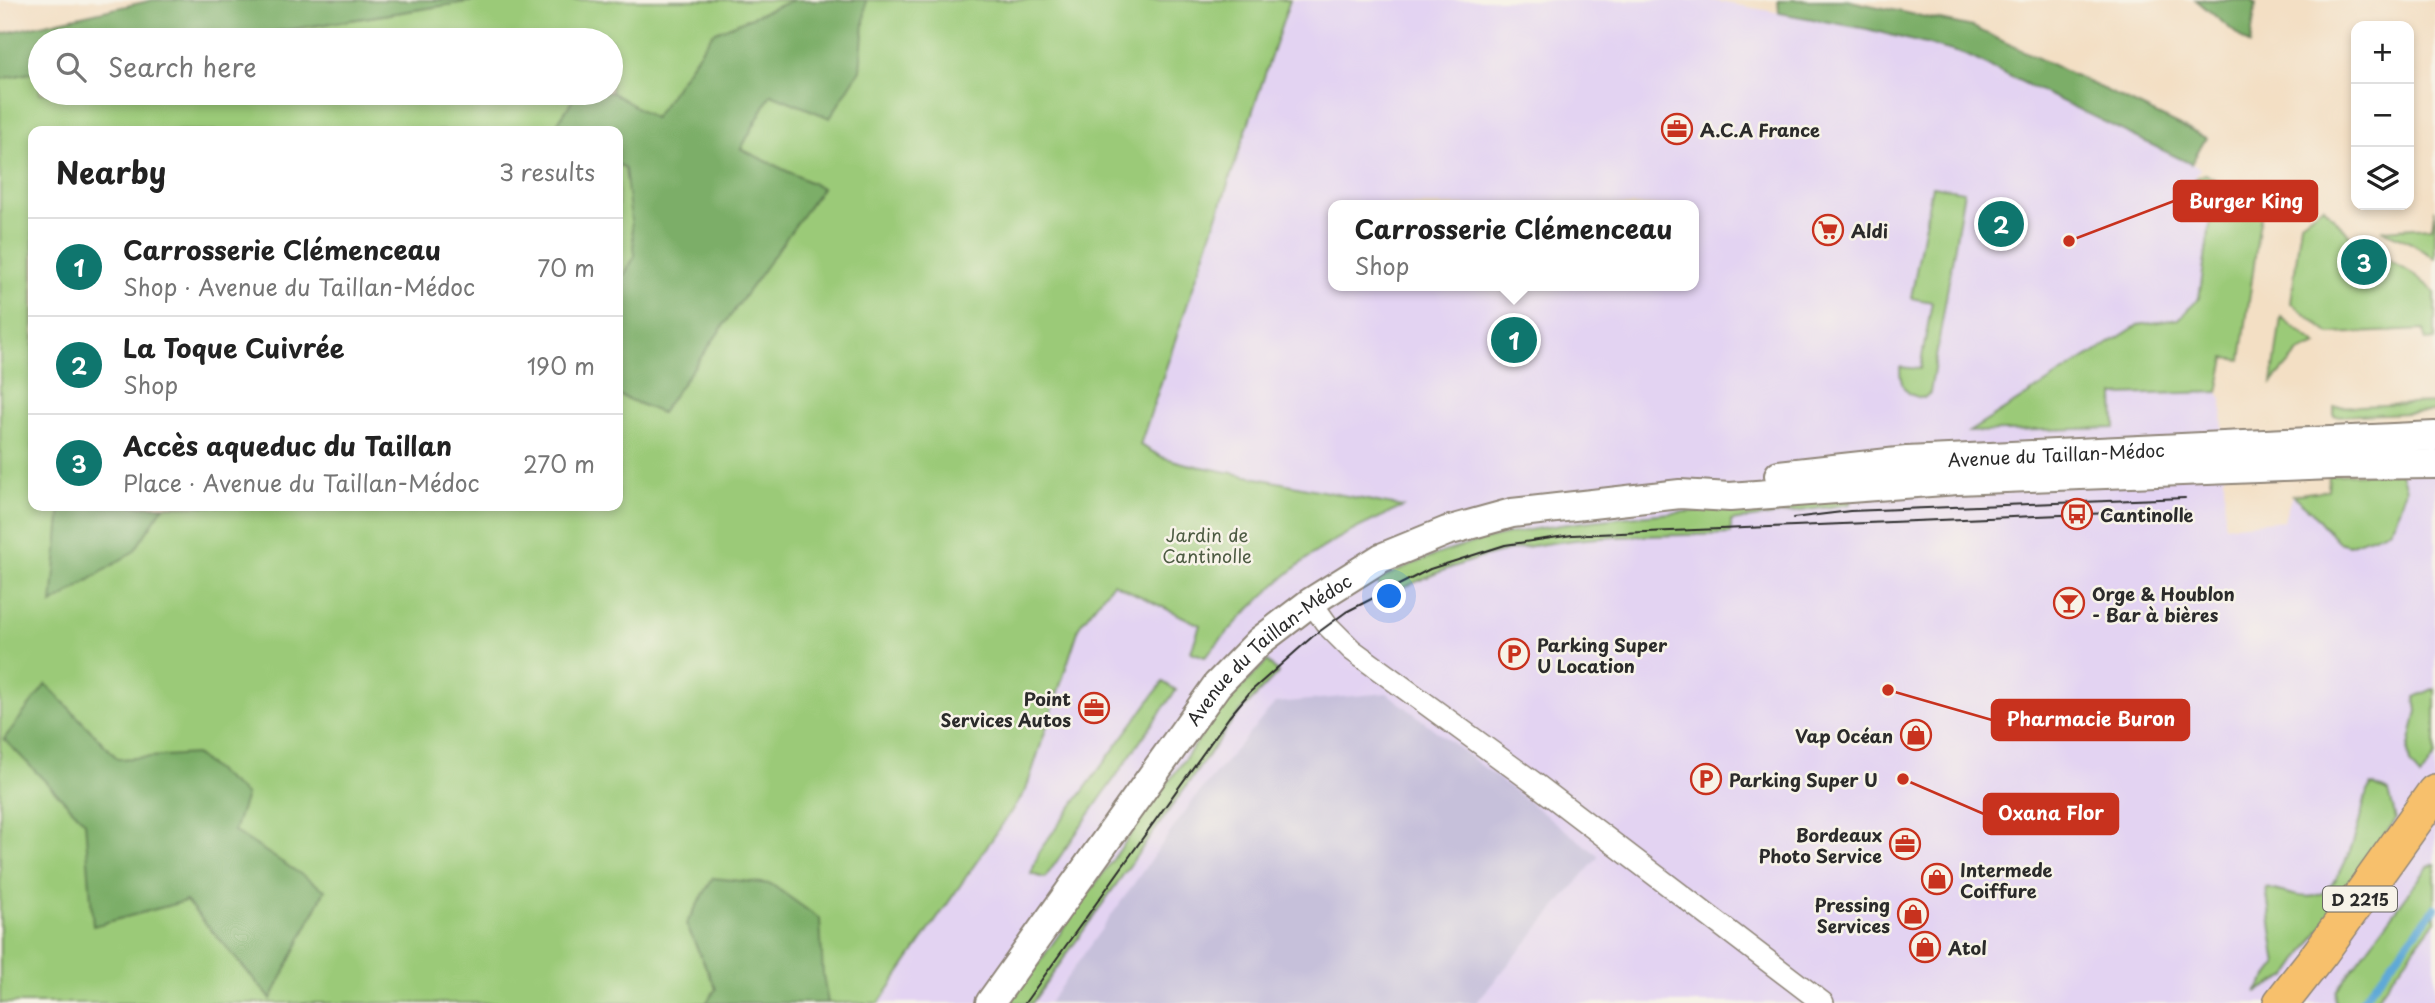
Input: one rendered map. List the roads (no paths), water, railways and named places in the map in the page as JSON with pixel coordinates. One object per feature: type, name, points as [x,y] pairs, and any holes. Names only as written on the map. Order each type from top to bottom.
[{"type":"main road","name":"D 2215","points":[[2281,1003],[2435,792]]},
{"type":"main road","name":"D 2215","points":[[2306,1003],[2435,833]]},
{"type":"street","name":"Avenue du Taillan-Médoc","points":[[990,1003],[1203,701],[1261,641],[1311,602],[1381,558],[1447,531],[1533,510],[1680,494],[1732,480],[1907,461],[2435,436]]},
{"type":"street","name":"Avenue du Taillan-Médoc","points":[[1680,494],[1730,497],[1957,480],[2332,465],[2435,464]]},
{"type":"street","points":[[1311,602],[1328,626],[1352,650],[1533,782],[1823,1003]]},
{"type":"waterway","points":[[2360,1003],[2435,908]]},
{"type":"tram line","points":[[1793,518],[1850,511],[2185,498]]},
{"type":"tram line","points":[[1025,1003],[1229,717],[1250,692],[1312,637],[1346,612],[1430,569],[1505,545],[1572,535],[2185,510]]},
{"type":"place","name":"A.C.A France","points":[[1677,129]]},
{"type":"place","name":"La Toque Cuivrée","points":[[2001,224]]},
{"type":"place","name":"Aldi","points":[[1828,230]]},
{"type":"place","name":"Burger King","points":[[2069,241]]},
{"type":"place","name":"Accès aqueduc du Taillan","points":[[2364,262]]},
{"type":"place","name":"Carrosserie Clémenceau","points":[[1514,340]]},
{"type":"place","name":"Cantinolle","points":[[2077,514]]},
{"type":"place","name":"Orge & Houblon - Bar à bières","points":[[2069,603]]},
{"type":"place","name":"Parking Super U Location","points":[[1514,654]]},
{"type":"place","name":"Pharmacie Buron","points":[[1888,690]]},
{"type":"place","name":"Point Services Autos","points":[[1094,708]]},
{"type":"place","name":"Vap Océan","points":[[1916,735]]},
{"type":"place","name":"Parking Super U","points":[[1706,779]]},
{"type":"place","name":"Oxana Flor","points":[[1903,779]]},
{"type":"place","name":"Bordeaux Photo Service","points":[[1905,844]]},
{"type":"place","name":"Intermede Coiffure","points":[[1937,879]]},
{"type":"place","name":"Pressing Services","points":[[1913,914]]},
{"type":"place","name":"Atol","points":[[1925,947]]},
{"type":"park label","name":"Jardin de Cantinolle","points":[[1207,544]]}]
